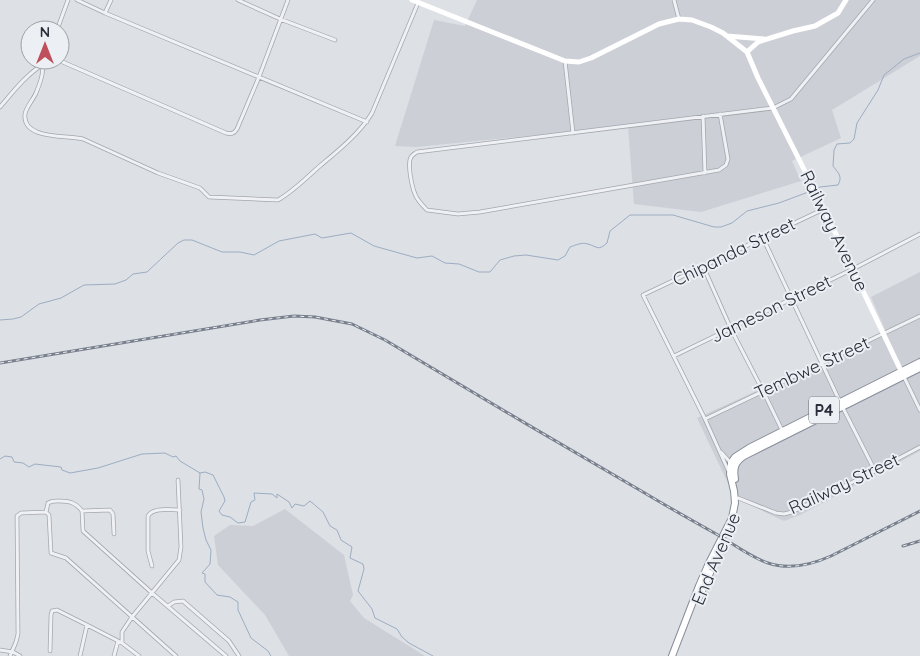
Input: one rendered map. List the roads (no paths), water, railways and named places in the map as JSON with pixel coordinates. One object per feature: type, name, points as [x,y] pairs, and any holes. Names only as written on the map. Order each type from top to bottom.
[{"type":"highway","name":"P4","points":[[903,374],[920,362]]},
{"type":"highway","name":"P4","points":[[733,463],[741,452],[903,374],[920,368]]},
{"type":"highway","name":"P4","points":[[733,463],[842,404]]},
{"type":"highway","name":"End Avenue","points":[[674,656],[699,586],[732,518],[735,503],[730,474],[733,463]]},
{"type":"highway","name":"End Avenue","points":[[674,656],[735,520],[738,498],[733,463]]},
{"type":"main road","points":[[412,0],[564,61],[579,62],[591,58],[659,24],[679,19],[692,20],[711,27],[727,36],[747,52],[758,42],[815,26],[838,13],[846,0]]},
{"type":"main road","points":[[727,36],[768,39]]},
{"type":"main road","name":"Railway Avenue","points":[[747,52],[903,374]]},
{"type":"street","points":[[61,20],[68,0]]},
{"type":"street","points":[[77,0],[367,122]]},
{"type":"street","points":[[105,13],[111,0]]},
{"type":"street","points":[[238,0],[280,19],[335,40]]},
{"type":"street","points":[[70,65],[226,133],[235,133],[259,77],[288,0]]},
{"type":"street","points":[[674,0],[679,19]]},
{"type":"street","points":[[720,114],[728,159],[726,166],[719,170],[480,212],[458,214],[427,210],[415,194],[412,185],[410,159],[417,152],[703,116],[720,114],[773,108],[791,99],[873,0]]},
{"type":"street","points":[[42,70],[41,80],[35,95],[25,112],[28,126],[39,134],[83,139],[158,173],[200,188],[209,197],[278,200],[325,162],[367,122],[421,2]]},
{"type":"street","points":[[564,61],[573,133]]},
{"type":"street","points":[[0,107],[35,70]]},
{"type":"street","points":[[703,116],[705,173]]},
{"type":"street","name":"Chipanda Street","points":[[644,295],[824,209]]},
{"type":"street","name":"Jameson Street","points":[[674,356],[853,270],[920,234]]},
{"type":"street","points":[[763,238],[875,471]]},
{"type":"street","points":[[703,266],[730,329],[764,391],[783,431]]},
{"type":"street","name":"End Avenue","points":[[644,295],[730,474]]},
{"type":"street","name":"Tembwe Street","points":[[705,419],[920,316]]},
{"type":"street","name":"Railway Avenue","points":[[903,374],[920,410]]},
{"type":"street","name":"Railway Street","points":[[738,498],[776,513],[792,512],[920,447]]},
{"type":"street","name":"End Avenue","points":[[718,450],[733,463]]},
{"type":"street","points":[[114,656],[122,632],[132,617],[179,560],[181,547],[178,480]]},
{"type":"street","points":[[176,656],[66,558],[51,553],[49,515],[46,512],[48,503],[52,500],[69,501],[76,505],[82,511],[83,531],[226,656]]},
{"type":"street","points":[[152,566],[148,551],[149,514],[153,511],[180,510]]},
{"type":"street","points":[[82,511],[111,511],[113,514],[114,534]]},
{"type":"street","points":[[11,654],[18,634],[16,518],[22,513],[46,512]]},
{"type":"street","points":[[168,606],[174,602],[183,601],[229,641],[239,656]]},
{"type":"street","points":[[50,651],[51,615],[52,611],[57,610],[120,642],[139,656]]},
{"type":"street","points":[[80,656],[87,625]]},
{"type":"street","points":[[0,650],[20,656]]},
{"type":"waterway","points":[[815,189],[838,185],[840,177],[833,166],[834,150],[837,144],[850,143],[854,139],[857,123],[878,90],[884,75],[904,59],[920,53]]},
{"type":"waterway","points":[[0,320],[21,317],[39,304],[61,298],[84,285],[115,284],[126,280],[133,274],[147,272],[178,243],[184,240],[192,240],[222,252],[240,252],[254,255],[279,241],[315,234],[322,238],[351,233],[374,246],[417,258],[432,256],[445,263],[459,264],[479,272],[490,272],[500,260],[514,256],[526,255],[558,260],[565,256],[570,247],[586,243],[598,248],[602,247],[607,243],[610,231],[630,215],[673,215],[714,227],[721,227],[732,223],[747,211],[779,203],[811,191]]},
{"type":"waterway","points":[[0,459],[5,456],[12,457],[14,462],[23,463],[29,467],[35,464],[61,467],[62,470],[70,473],[98,468],[142,454],[165,453],[173,457],[176,456],[180,461],[200,473],[199,489],[202,490],[204,499],[201,512],[203,528],[211,550],[210,564],[202,573],[205,574],[205,582],[217,595],[230,597],[238,602],[238,610],[251,638],[268,651],[271,656]]},
{"type":"waterway","points":[[200,473],[205,472],[213,475],[225,501],[219,511],[222,515],[230,517],[238,523],[245,522],[251,502],[255,500],[254,493],[272,494],[277,498],[277,494],[289,502],[292,508],[295,504],[304,506],[310,501],[323,512],[330,526],[337,530],[341,540],[352,547],[350,558],[363,564],[364,569],[358,591],[372,609],[375,618],[397,629],[409,643],[433,656]]},
{"type":"railway","points":[[0,363],[260,320],[294,316],[315,317],[352,324],[385,340],[749,554],[768,563],[800,566],[816,562],[920,511]]},
{"type":"railway","points":[[903,546],[920,541]]}]
